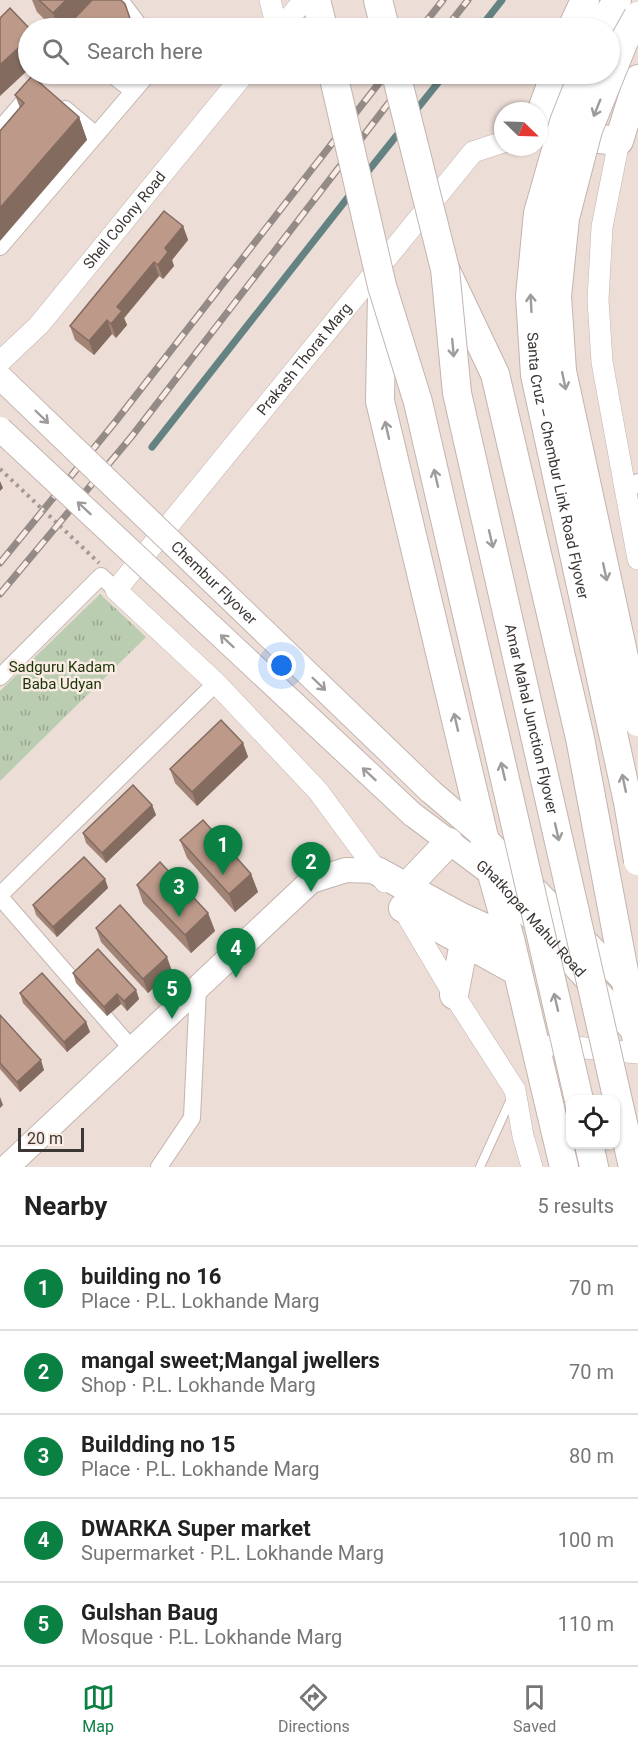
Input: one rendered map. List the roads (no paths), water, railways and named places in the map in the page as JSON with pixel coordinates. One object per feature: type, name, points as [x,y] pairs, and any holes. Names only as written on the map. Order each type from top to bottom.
[{"type":"highway","points":[[316,0],[320,18]]},
{"type":"highway","points":[[378,0],[382,18]]},
{"type":"highway","points":[[577,18],[585,0]]},
{"type":"highway","points":[[607,18],[617,0]]},
{"type":"highway","name":"Santa Cruz – Chembur Link Road Flyover","points":[[620,52],[638,16]]},
{"type":"highway","points":[[548,134],[619,141],[638,79]]},
{"type":"highway","points":[[335,84],[382,286],[418,402],[577,1095]]},
{"type":"highway","points":[[399,84],[446,269],[495,374],[580,738],[632,988],[637,1042]]},
{"type":"highway","points":[[545,102],[551,84]]},
{"type":"highway","name":"Santa Cruz – Chembur Link Road Flyover","points":[[579,84],[564,122],[538,213],[530,296],[535,375],[626,791],[638,861]]},
{"type":"highway","name":"Santa Cruz – Chembur Link Road Flyover","points":[[607,84],[588,130],[564,218],[557,296],[562,371],[638,722]]},
{"type":"highway","name":"Amar Mahal Junction Flyover","points":[[446,269],[457,393],[633,1167]]},
{"type":"highway","points":[[382,286],[380,401],[564,1167]]},
{"type":"highway","points":[[404,897],[448,842]]},
{"type":"highway","points":[[377,871],[404,897],[464,943],[517,971]]},
{"type":"highway","points":[[404,897],[461,917],[510,939]]},
{"type":"highway","points":[[454,995],[464,943]]},
{"type":"highway","points":[[590,1149],[594,1167]]},
{"type":"main road","name":"Chembur Flyover","points":[[0,377],[429,790]]},
{"type":"main road","name":"Ghatkopar Mahul Road","points":[[0,429],[412,814],[492,874],[637,1042]]},
{"type":"main road","name":"Ghatkopar Mahul Road","points":[[429,790],[484,837],[632,988]]},
{"type":"main road","points":[[7,1167],[311,881],[346,870],[377,871]]},
{"type":"street","points":[[120,0],[134,18]]},
{"type":"street","points":[[270,0],[276,18]]},
{"type":"street","points":[[288,18],[304,0]]},
{"type":"street","points":[[124,84],[133,91]]},
{"type":"street","points":[[0,247],[139,84]]},
{"type":"street","name":"Shell Colony Road","points":[[0,362],[39,325],[236,84]]},
{"type":"street","points":[[0,129],[36,88],[41,88],[96,135]]},
{"type":"street","points":[[619,141],[602,227],[598,300],[602,362],[632,488],[638,559]]},
{"type":"street","name":"Prakash Thorat Marg","points":[[116,590],[473,152],[494,145]]},
{"type":"street","points":[[0,677],[101,576],[216,683],[318,790],[377,871]]},
{"type":"street","points":[[132,1049],[0,896],[216,683]]},
{"type":"street","points":[[404,897],[454,995],[515,1090],[532,1167]]},
{"type":"street","points":[[159,1167],[192,1118],[198,988]]},
{"type":"street","points":[[534,1044],[637,1042]]},
{"type":"street","points":[[515,1090],[566,1098]]},
{"type":"street","points":[[620,1105],[638,1107]]},
{"type":"lane","points":[[480,1167],[515,1090]]},
{"type":"waterway","points":[[488,18],[502,0]]},
{"type":"waterway","points":[[413,114],[437,84]]},
{"type":"waterway","points":[[365,175],[401,130]]},
{"type":"waterway","points":[[152,447],[353,191]]},
{"type":"railway","points":[[429,18],[443,0]]},
{"type":"railway","points":[[454,18],[468,0]]},
{"type":"railway","points":[[0,563],[116,421],[378,84]]},
{"type":"railway","points":[[0,594],[132,436],[403,84]]},
{"type":"place","name":"building no 16","points":[[223,875]]},
{"type":"place","name":"mangal sweet;Mangal jwellers","points":[[311,892]]},
{"type":"place","name":"Buildding no 15","points":[[179,917]]},
{"type":"place","name":"DWARKA Super market","points":[[236,978]]},
{"type":"place","name":"Gulshan Baug","points":[[172,1019]]},
{"type":"park label","name":"Sadguru Kadam Baba Udyan","points":[[62,676]]}]
